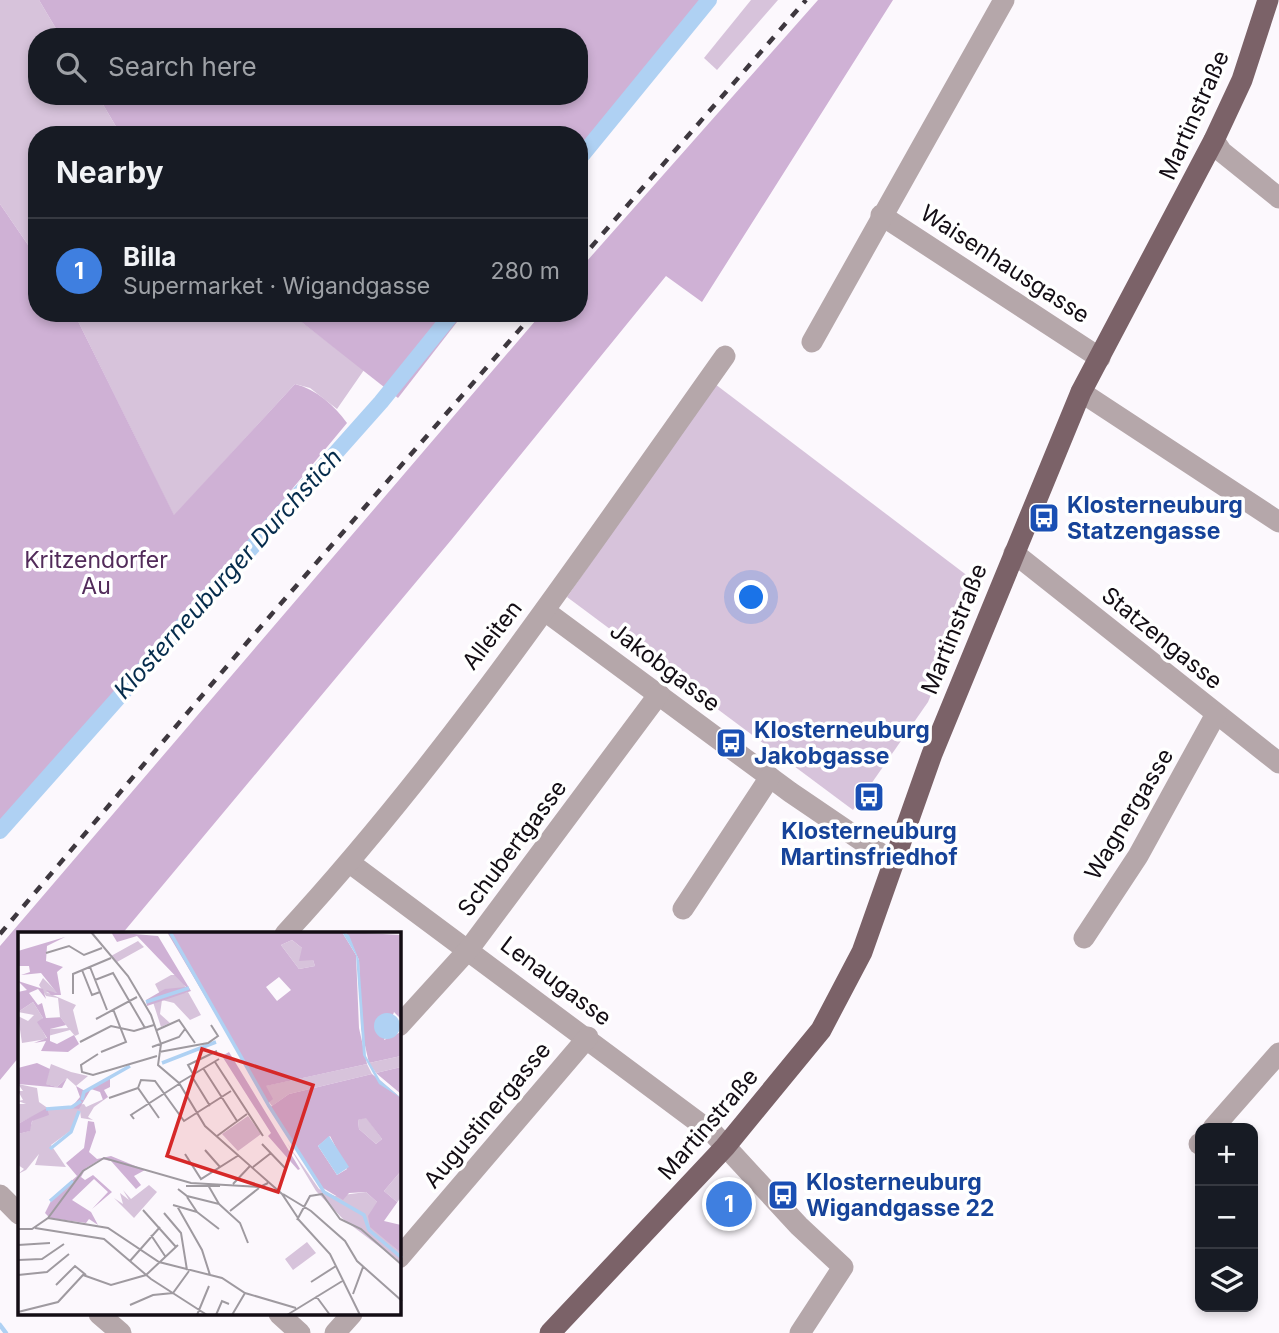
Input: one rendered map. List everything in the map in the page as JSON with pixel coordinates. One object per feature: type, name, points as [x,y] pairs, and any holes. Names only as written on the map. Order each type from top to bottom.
[{"type":"main road","name":"Martinstraße","points":[[550,1333],[725,1147],[821,1030],[862,952],[932,754],[1081,392],[1214,140],[1242,80],[1268,0]]},
{"type":"street","name":"Waisenhausgasse","points":[[812,342],[1003,0]]},
{"type":"street","points":[[1214,140],[1222,152],[1279,198]]},
{"type":"street","name":"Waisenhausgasse","points":[[881,215],[1100,358]]},
{"type":"street","name":"Alleiten","points":[[287,932],[350,863],[545,611],[725,356]]},
{"type":"street","points":[[1081,392],[1279,522]]},
{"type":"street","name":"Statzengasse","points":[[1014,553],[1279,763]]},
{"type":"street","name":"Jakobgasse","points":[[545,611],[770,777],[893,862]]},
{"type":"street","name":"Schubertgasse","points":[[401,1025],[469,949],[659,694]]},
{"type":"street","name":"Wagnergasse","points":[[1084,938],[1138,856],[1216,714]]},
{"type":"street","points":[[683,909],[770,777]]},
{"type":"street","name":"Lenaugasse","points":[[350,863],[715,1134],[799,1226],[843,1267],[800,1333]]},
{"type":"street","name":"Augustinergasse","points":[[401,1256],[587,1037]]},
{"type":"street","points":[[1217,1123],[1279,1053]]},
{"type":"street","points":[[0,1195],[18,1213]]},
{"type":"street","points":[[101,1316],[121,1333]]},
{"type":"street","points":[[281,1316],[300,1333]]},
{"type":"street","points":[[335,1333],[350,1316]]},
{"type":"shaded area","points":[[0,0],[39,0],[56,28],[28,28],[28,105],[103,105],[116,126],[28,126],[28,245],[0,204]]},
{"type":"shaded area","points":[[751,0],[778,0],[717,70],[704,58]]},
{"type":"shaded area","points":[[78,322],[302,322],[364,370],[337,409],[310,388],[295,384],[174,516]]},
{"type":"shaded area","points":[[715,384],[977,583],[928,702],[853,810],[567,597]]},
{"type":"green space","points":[[39,0],[708,0],[588,154],[588,126],[116,126],[103,105],[588,105],[588,28],[56,28]]},
{"type":"green space","points":[[818,0],[893,0],[702,302],[666,276],[452,539],[124,932],[18,932],[18,1058],[0,1080],[0,946],[534,322],[588,322],[588,260]]},
{"type":"green space","name":"Kritzendorfer Au","points":[[0,204],[28,245],[28,322],[78,322],[174,515],[295,384],[324,399],[347,423],[210,588],[0,828]]},
{"type":"green space","points":[[301,322],[457,322],[398,398]]},
{"type":"waterway","name":"Klosterneuburger Durchstich","points":[[588,148],[709,0]]},
{"type":"waterway","name":"Klosterneuburger Durchstich","points":[[0,831],[381,402],[446,322]]},
{"type":"waterway","points":[[0,1325],[6,1333]]},
{"type":"railway","points":[[588,251],[806,0]]},
{"type":"railway","points":[[0,934],[250,639],[526,322]]},
{"type":"place","name":"Klosterneuburg Statzengasse","points":[[1044,518]]},
{"type":"place","name":"Klosterneuburg Jakobgasse","points":[[731,743]]},
{"type":"place","name":"Klosterneuburg Martinsfriedhof","points":[[869,797]]},
{"type":"place","name":"Klosterneuburg Wigandgasse 22","points":[[783,1195]]},
{"type":"place","name":"Billa","points":[[729,1204]]}]
